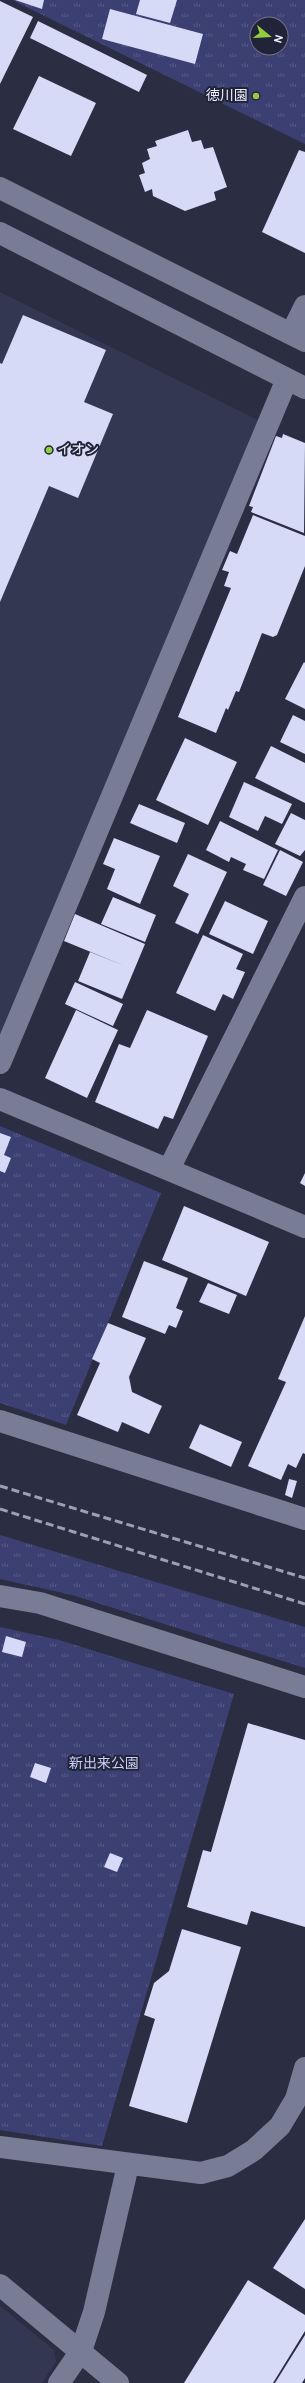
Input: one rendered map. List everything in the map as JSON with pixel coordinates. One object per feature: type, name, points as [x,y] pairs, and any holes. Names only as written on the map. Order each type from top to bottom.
[{"type":"street","points":[[0,188],[298,338],[305,306]]},
{"type":"street","points":[[0,233],[296,383],[0,1063]]},
{"type":"street","points":[[169,1170],[305,897]]},
{"type":"street","points":[[0,1099],[305,1227]]},
{"type":"street","points":[[0,1420],[305,1519]]},
{"type":"street","points":[[0,1596],[40,1603],[305,1687]]},
{"type":"street","points":[[0,2146],[128,2165],[201,2173],[228,2166],[254,2150],[280,2126],[296,2099],[305,2068]]},
{"type":"street","points":[[59,2383],[81,2351],[94,2312],[128,2165]]},
{"type":"street","points":[[0,2286],[81,2351],[118,2383]]},
{"type":"shaded area","points":[[0,292],[260,421],[0,1037]]},
{"type":"shaded area","points":[[0,2306],[54,2350],[56,2362],[42,2383],[0,2383]]},
{"type":"green space","name":"徳川園","points":[[12,0],[305,0],[305,144]]},
{"type":"green space","points":[[0,1126],[161,1193],[66,1425],[0,1403]]},
{"type":"green space","points":[[0,1535],[305,1627],[305,1668],[72,1595],[0,1579]]},
{"type":"green space","name":"新出来公園","points":[[0,1627],[59,1640],[234,1694],[102,2146],[0,2130]]},
{"type":"building","points":[[15,0],[44,0],[42,9]]},
{"type":"building","points":[[140,0],[177,0],[170,23],[136,14]]},
{"type":"building","points":[[0,1],[33,17],[0,84]]},
{"type":"building","points":[[110,9],[203,34],[195,64],[102,39]]},
{"type":"building","points":[[38,21],[147,75],[139,92],[30,38]]},
{"type":"building","points":[[39,76],[96,103],[71,156],[13,129]]},
{"type":"building","points":[[188,130],[192,142],[201,140],[204,149],[213,147],[227,187],[214,192],[216,200],[185,211],[153,196],[152,189],[145,192],[139,175],[145,173],[142,163],[150,159],[147,149],[157,146],[155,141]]},
{"type":"building","points":[[299,150],[305,152],[305,253],[262,232]]},
{"type":"building","name":"イオン","points":[[23,315],[106,350],[84,402],[113,414],[78,498],[49,486],[0,602],[0,363],[2,364]]},
{"type":"building","points":[[283,434],[305,443],[304,533],[251,512],[253,507],[249,506],[276,436],[282,438]]},
{"type":"building","points":[[253,515],[305,536],[305,566],[277,635],[273,637],[262,633],[239,692],[236,691],[228,710],[226,708],[216,733],[178,717],[231,588],[224,586],[229,572],[222,570],[230,551],[237,554]]},
{"type":"building","points":[[304,662],[305,663],[305,709],[285,699]]},
{"type":"building","points":[[293,715],[305,721],[305,754],[280,742]]},
{"type":"building","points":[[185,738],[237,762],[208,825],[156,800]]},
{"type":"building","points":[[271,746],[305,763],[305,803],[255,778]]},
{"type":"building","points":[[244,782],[292,804],[282,824],[265,816],[258,831],[229,817]]},
{"type":"building","points":[[139,804],[185,823],[177,843],[130,823]]},
{"type":"building","points":[[291,813],[305,820],[305,850],[300,856],[275,844]]},
{"type":"building","points":[[220,821],[278,850],[264,879],[243,870],[246,864],[231,857],[229,862],[206,850]]},
{"type":"building","points":[[114,838],[160,856],[140,904],[107,889],[115,869],[103,864]]},
{"type":"building","points":[[280,850],[303,862],[286,896],[263,885]]},
{"type":"building","points":[[188,854],[227,872],[198,934],[175,923],[189,894],[173,886]]},
{"type":"building","points":[[113,897],[156,915],[145,942],[101,924]]},
{"type":"building","points":[[225,901],[268,921],[253,954],[209,934]]},
{"type":"building","points":[[75,914],[145,944],[122,999],[78,981],[90,952],[125,966],[64,941]]},
{"type":"building","points":[[203,935],[243,954],[236,969],[245,972],[233,999],[223,994],[215,1011],[176,993]]},
{"type":"building","points":[[75,982],[123,1004],[113,1026],[65,1004]]},
{"type":"building","points":[[76,1010],[118,1030],[87,1098],[45,1078]]},
{"type":"building","points":[[147,1010],[208,1036],[173,1119],[164,1116],[158,1129],[95,1102],[119,1044],[130,1048]]},
{"type":"building","points":[[0,1133],[11,1137],[4,1155],[11,1158],[5,1173],[0,1171]]},
{"type":"building","points":[[305,1173],[305,1186],[300,1183]]},
{"type":"building","points":[[184,1206],[269,1242],[246,1296],[162,1260]]},
{"type":"building","points":[[144,1261],[188,1278],[176,1308],[183,1311],[176,1328],[169,1325],[165,1334],[122,1317]]},
{"type":"building","points":[[208,1283],[237,1295],[229,1314],[199,1302]]},
{"type":"building","points":[[305,1316],[305,1454],[303,1453],[296,1468],[288,1464],[281,1480],[248,1466],[286,1382],[278,1379]]},
{"type":"building","points":[[108,1323],[146,1338],[129,1377],[132,1392],[162,1406],[149,1434],[122,1422],[118,1432],[77,1415],[100,1363],[92,1359]]},
{"type":"building","points":[[200,1424],[242,1442],[231,1467],[189,1448]]},
{"type":"building","points":[[289,1479],[297,1481],[292,1498],[285,1495]]},
{"type":"building","points":[[6,1636],[26,1642],[22,1657],[2,1652]]},
{"type":"building","points":[[248,1723],[305,1740],[305,1927],[251,1911],[247,1925],[187,1907],[203,1850],[211,1852]]},
{"type":"building","points":[[35,1763],[51,1768],[46,1783],[30,1777]]},
{"type":"building","points":[[110,1853],[123,1858],[117,1872],[104,1867]]},
{"type":"building","points":[[182,1929],[241,1947],[187,2123],[129,2106],[155,2019],[144,2015],[154,1983],[169,1971]]},
{"type":"building","points":[[305,2219],[305,2289],[273,2268]]},
{"type":"building","points":[[248,2280],[305,2315],[305,2331],[273,2383],[184,2383]]},
{"type":"building","points":[[305,2335],[305,2378],[302,2383],[275,2383]]},
{"type":"railway","points":[[0,1486],[305,1578]]},
{"type":"railway","points":[[0,1509],[305,1604]]},
{"type":"place","name":"徳川園","points":[[256,96]]},
{"type":"place","name":"イオン","points":[[49,450]]}]
